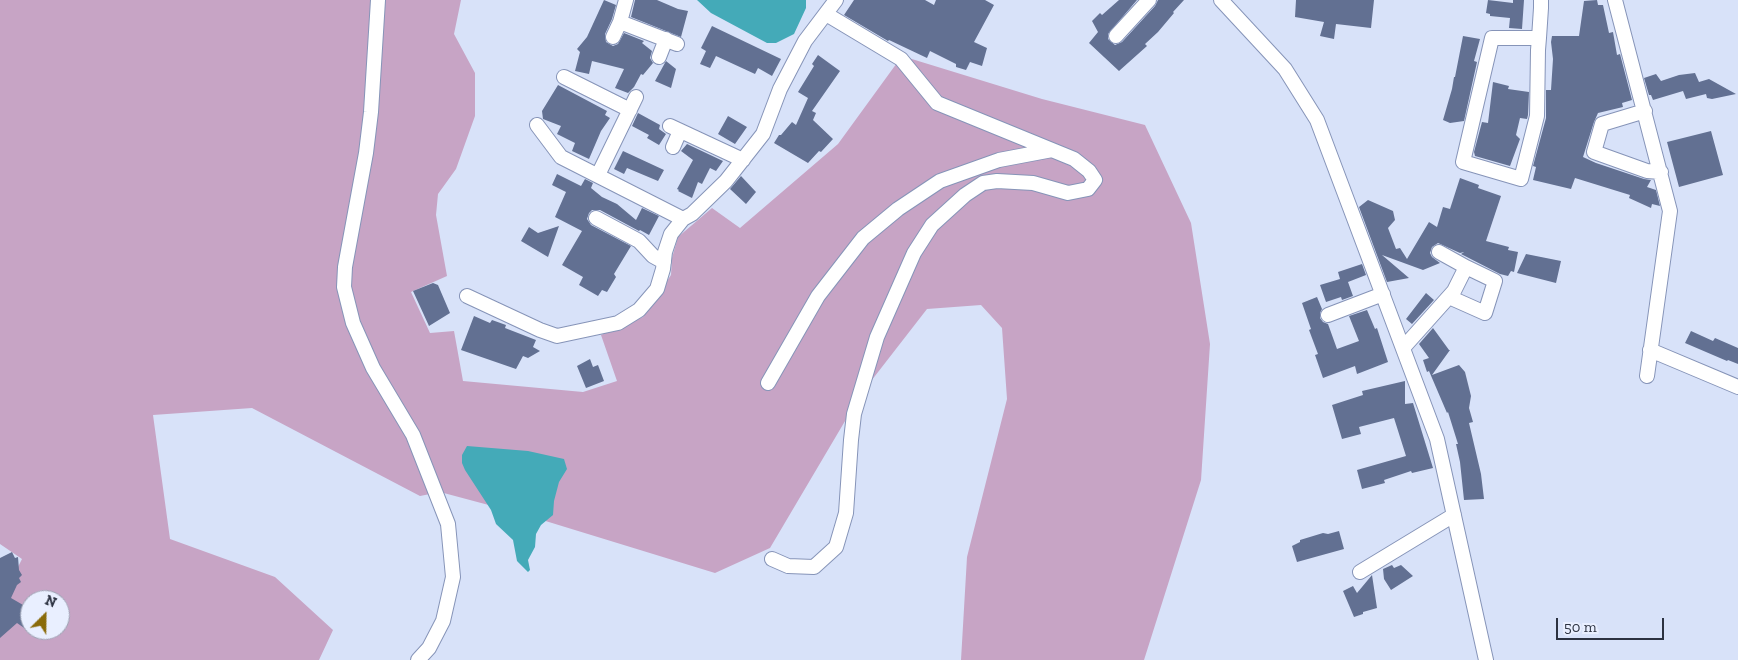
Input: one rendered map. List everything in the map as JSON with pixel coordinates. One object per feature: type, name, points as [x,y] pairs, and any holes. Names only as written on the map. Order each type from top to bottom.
[{"type":"street","points":[[378,0],[371,112],[366,153],[345,267],[344,287],[354,323],[365,350],[373,368],[413,436],[448,524],[453,577],[443,621],[429,648],[418,660]]},
{"type":"street","points":[[613,38],[626,0]]},
{"type":"street","points":[[467,296],[557,336],[618,323],[639,310],[658,289],[664,262],[664,252],[671,234],[683,219],[692,214],[726,181],[763,134],[780,89],[805,41],[836,0]]},
{"type":"street","points":[[1116,36],[1149,0]]},
{"type":"street","points":[[1220,0],[1286,69],[1317,120],[1436,438],[1486,660]]},
{"type":"street","points":[[1539,38],[1492,38],[1463,162],[1521,180],[1537,116],[1541,0]]},
{"type":"street","points":[[1615,0],[1670,211],[1647,376]]},
{"type":"street","points":[[772,559],[788,566],[814,567],[836,547],[846,513],[854,414],[877,337],[914,254],[932,225],[965,195],[983,184],[997,181],[1033,183],[1068,193],[1088,189],[1096,180],[1089,171],[1074,159],[938,103],[901,59],[826,14]]},
{"type":"street","points":[[620,22],[672,42],[659,57]]},
{"type":"street","points":[[564,77],[630,110]]},
{"type":"street","points":[[598,175],[636,98]]},
{"type":"street","points":[[1644,111],[1602,124],[1594,152],[1647,171],[1661,172]]},
{"type":"street","points":[[537,125],[562,157],[683,219]]},
{"type":"street","points":[[673,147],[675,129],[743,160]]},
{"type":"street","points":[[768,383],[818,296],[863,238],[898,209],[940,181],[999,160],[1053,150]]},
{"type":"street","points":[[596,218],[639,241],[652,256],[664,262]]},
{"type":"street","points":[[1439,252],[1494,281],[1486,313],[1448,297]]},
{"type":"street","points":[[1403,348],[1454,291],[1466,267]]},
{"type":"street","points":[[1328,314],[1383,294]]},
{"type":"street","points":[[1650,350],[1738,387]]},
{"type":"street","points":[[1360,572],[1454,516]]},
{"type":"shaded area","points":[[0,0],[461,0],[454,34],[475,73],[475,116],[456,169],[438,194],[436,215],[447,276],[411,292],[430,333],[454,331],[463,381],[583,392],[617,381],[601,335],[643,317],[671,275],[672,258],[678,237],[712,208],[740,228],[838,144],[902,56],[1042,99],[1145,125],[1191,223],[1210,344],[1201,480],[1144,660],[961,660],[967,557],[1007,399],[1002,328],[981,305],[927,309],[861,394],[770,548],[715,573],[526,515],[440,492],[420,496],[252,408],[153,415],[170,539],[275,577],[333,630],[319,660],[0,660],[0,603],[22,559],[0,544]]},
{"type":"water","points":[[697,0],[806,0],[806,8],[794,34],[776,43],[767,43],[711,13]]},
{"type":"water","points":[[467,446],[528,451],[564,459],[567,469],[559,482],[554,501],[553,515],[541,525],[536,534],[535,547],[528,560],[530,570],[528,572],[517,561],[513,540],[496,524],[491,510],[465,470],[462,463],[462,455]]},
{"type":"building","points":[[604,0],[616,5],[605,34],[606,42],[613,46],[618,44],[624,33],[644,41],[642,43],[652,51],[650,58],[653,63],[643,75],[641,74],[634,87],[628,93],[615,88],[624,69],[592,61],[589,74],[575,71],[580,52],[577,49],[587,37]]},
{"type":"building","points":[[635,0],[657,0],[688,11],[681,37],[631,17]]},
{"type":"building","points":[[854,0],[925,0],[934,5],[936,0],[985,0],[994,5],[974,42],[987,48],[982,66],[970,62],[966,70],[956,67],[956,64],[930,51],[927,58],[888,41],[844,15]]},
{"type":"building","points":[[1119,0],[1137,0],[1108,34],[1108,39],[1115,45],[1122,42],[1155,6],[1158,0],[1184,0],[1158,32],[1145,44],[1147,46],[1119,71],[1089,43],[1098,32],[1092,21]]},
{"type":"building","points":[[1296,0],[1374,0],[1371,28],[1336,24],[1334,39],[1320,36],[1324,22],[1295,17]]},
{"type":"building","points":[[1488,0],[1513,3],[1513,0],[1524,0],[1522,29],[1509,28],[1510,18],[1490,16],[1490,14],[1486,13]]},
{"type":"building","points":[[1597,0],[1598,5],[1603,5],[1609,33],[1613,32],[1617,55],[1620,54],[1632,100],[1622,103],[1623,107],[1598,113],[1583,157],[1596,163],[1651,180],[1647,187],[1656,190],[1660,206],[1652,204],[1651,208],[1629,198],[1630,195],[1575,178],[1571,189],[1533,180],[1536,167],[1533,166],[1546,118],[1546,90],[1551,90],[1552,36],[1579,36],[1584,1]]},
{"type":"building","points":[[712,26],[781,59],[772,76],[758,68],[755,74],[716,56],[710,68],[700,64],[706,51],[701,48]]},
{"type":"building","points":[[1463,36],[1480,39],[1474,61],[1477,62],[1464,121],[1450,123],[1443,120],[1455,77]]},
{"type":"building","points":[[818,55],[840,71],[812,111],[816,113],[813,120],[833,139],[808,163],[774,143],[792,122],[796,125],[808,98],[798,92],[814,66],[812,64]]},
{"type":"building","points":[[666,61],[676,69],[671,88],[655,81]]},
{"type":"building","points":[[1695,73],[1699,82],[1709,79],[1736,94],[1712,99],[1707,98],[1706,94],[1686,99],[1683,91],[1653,100],[1651,95],[1649,95],[1644,78],[1656,74],[1661,81],[1679,75]]},
{"type":"building","points":[[1493,82],[1509,86],[1508,89],[1529,92],[1527,119],[1520,118],[1516,135],[1520,139],[1510,166],[1475,156],[1474,152],[1482,122],[1488,123]]},
{"type":"building","points":[[558,85],[607,111],[605,115],[610,118],[601,131],[589,159],[572,151],[575,143],[557,134],[561,126],[543,119],[542,111]]},
{"type":"building","points":[[638,113],[660,125],[659,129],[666,134],[659,145],[647,138],[649,135],[632,126]]},
{"type":"building","points":[[728,116],[747,127],[735,144],[718,134]]},
{"type":"building","points":[[1711,131],[1723,175],[1679,187],[1667,142]]},
{"type":"building","points":[[687,144],[723,161],[716,171],[710,168],[702,184],[698,182],[692,198],[677,189],[693,160],[681,151]]},
{"type":"building","points":[[623,151],[664,170],[658,181],[627,168],[624,174],[614,169]]},
{"type":"building","points":[[557,174],[581,186],[585,179],[593,183],[591,188],[602,197],[617,204],[636,220],[642,208],[659,216],[649,235],[600,210],[592,210],[589,213],[587,219],[591,225],[631,246],[614,274],[616,277],[607,292],[602,290],[598,296],[579,285],[583,277],[562,265],[582,231],[555,217],[566,192],[552,185]]},
{"type":"building","points":[[741,176],[756,192],[746,204],[730,189]]},
{"type":"building","points":[[1460,178],[1479,185],[1478,188],[1501,196],[1486,241],[1509,247],[1508,250],[1518,252],[1514,272],[1511,271],[1508,276],[1500,274],[1461,254],[1464,252],[1460,253],[1438,243],[1432,247],[1430,253],[1440,263],[1423,270],[1382,255],[1409,278],[1387,282],[1359,207],[1368,200],[1393,211],[1395,220],[1388,228],[1396,249],[1400,248],[1407,259],[1429,222],[1437,227],[1443,207],[1450,209]]},
{"type":"building","points":[[559,226],[548,257],[521,241],[529,227],[538,233]]},
{"type":"building","points":[[1526,254],[1561,261],[1556,283],[1517,273]]},
{"type":"building","points":[[1362,264],[1366,275],[1348,282],[1353,296],[1342,300],[1341,297],[1326,302],[1320,285],[1340,279],[1338,272]]},
{"type":"building","points":[[433,283],[438,285],[450,313],[429,326],[413,291]]},
{"type":"building","points":[[1426,293],[1434,300],[1412,324],[1406,319]]},
{"type":"building","points":[[1317,297],[1322,309],[1320,318],[1328,324],[1337,349],[1359,341],[1349,316],[1367,310],[1375,329],[1377,328],[1388,362],[1357,374],[1355,366],[1323,378],[1315,355],[1318,354],[1309,330],[1311,329],[1302,303]]},
{"type":"building","points":[[474,316],[490,323],[492,320],[506,325],[505,328],[536,340],[533,347],[540,351],[528,358],[523,356],[516,369],[461,350]]},
{"type":"building","points":[[1433,328],[1450,350],[1432,375],[1459,365],[1465,372],[1471,396],[1469,408],[1473,422],[1469,423],[1481,474],[1484,499],[1464,500],[1456,444],[1458,444],[1448,412],[1429,371],[1427,372],[1423,360],[1429,358],[1419,344]]},
{"type":"building","points":[[1691,331],[1713,341],[1715,338],[1738,348],[1738,364],[1685,343]]},
{"type":"building","points":[[590,359],[593,367],[598,365],[604,381],[586,388],[577,366]]},
{"type":"building","points":[[1405,381],[1405,404],[1413,403],[1433,468],[1412,473],[1411,471],[1384,480],[1385,483],[1362,489],[1357,470],[1406,456],[1394,418],[1359,427],[1361,434],[1342,439],[1332,405],[1363,395],[1362,391]]},
{"type":"building","points":[[1339,531],[1344,549],[1297,562],[1292,546],[1300,542],[1300,540],[1323,533],[1328,534]]},
{"type":"building","points":[[12,552],[15,558],[18,557],[19,570],[22,575],[19,578],[21,582],[17,585],[11,598],[20,603],[20,625],[17,623],[0,638],[0,558]]},
{"type":"building","points":[[1392,565],[1394,568],[1401,565],[1413,576],[1391,590],[1384,579],[1383,569]]},
{"type":"building","points":[[1372,575],[1377,608],[1354,617],[1343,591],[1353,586],[1357,593]]}]
